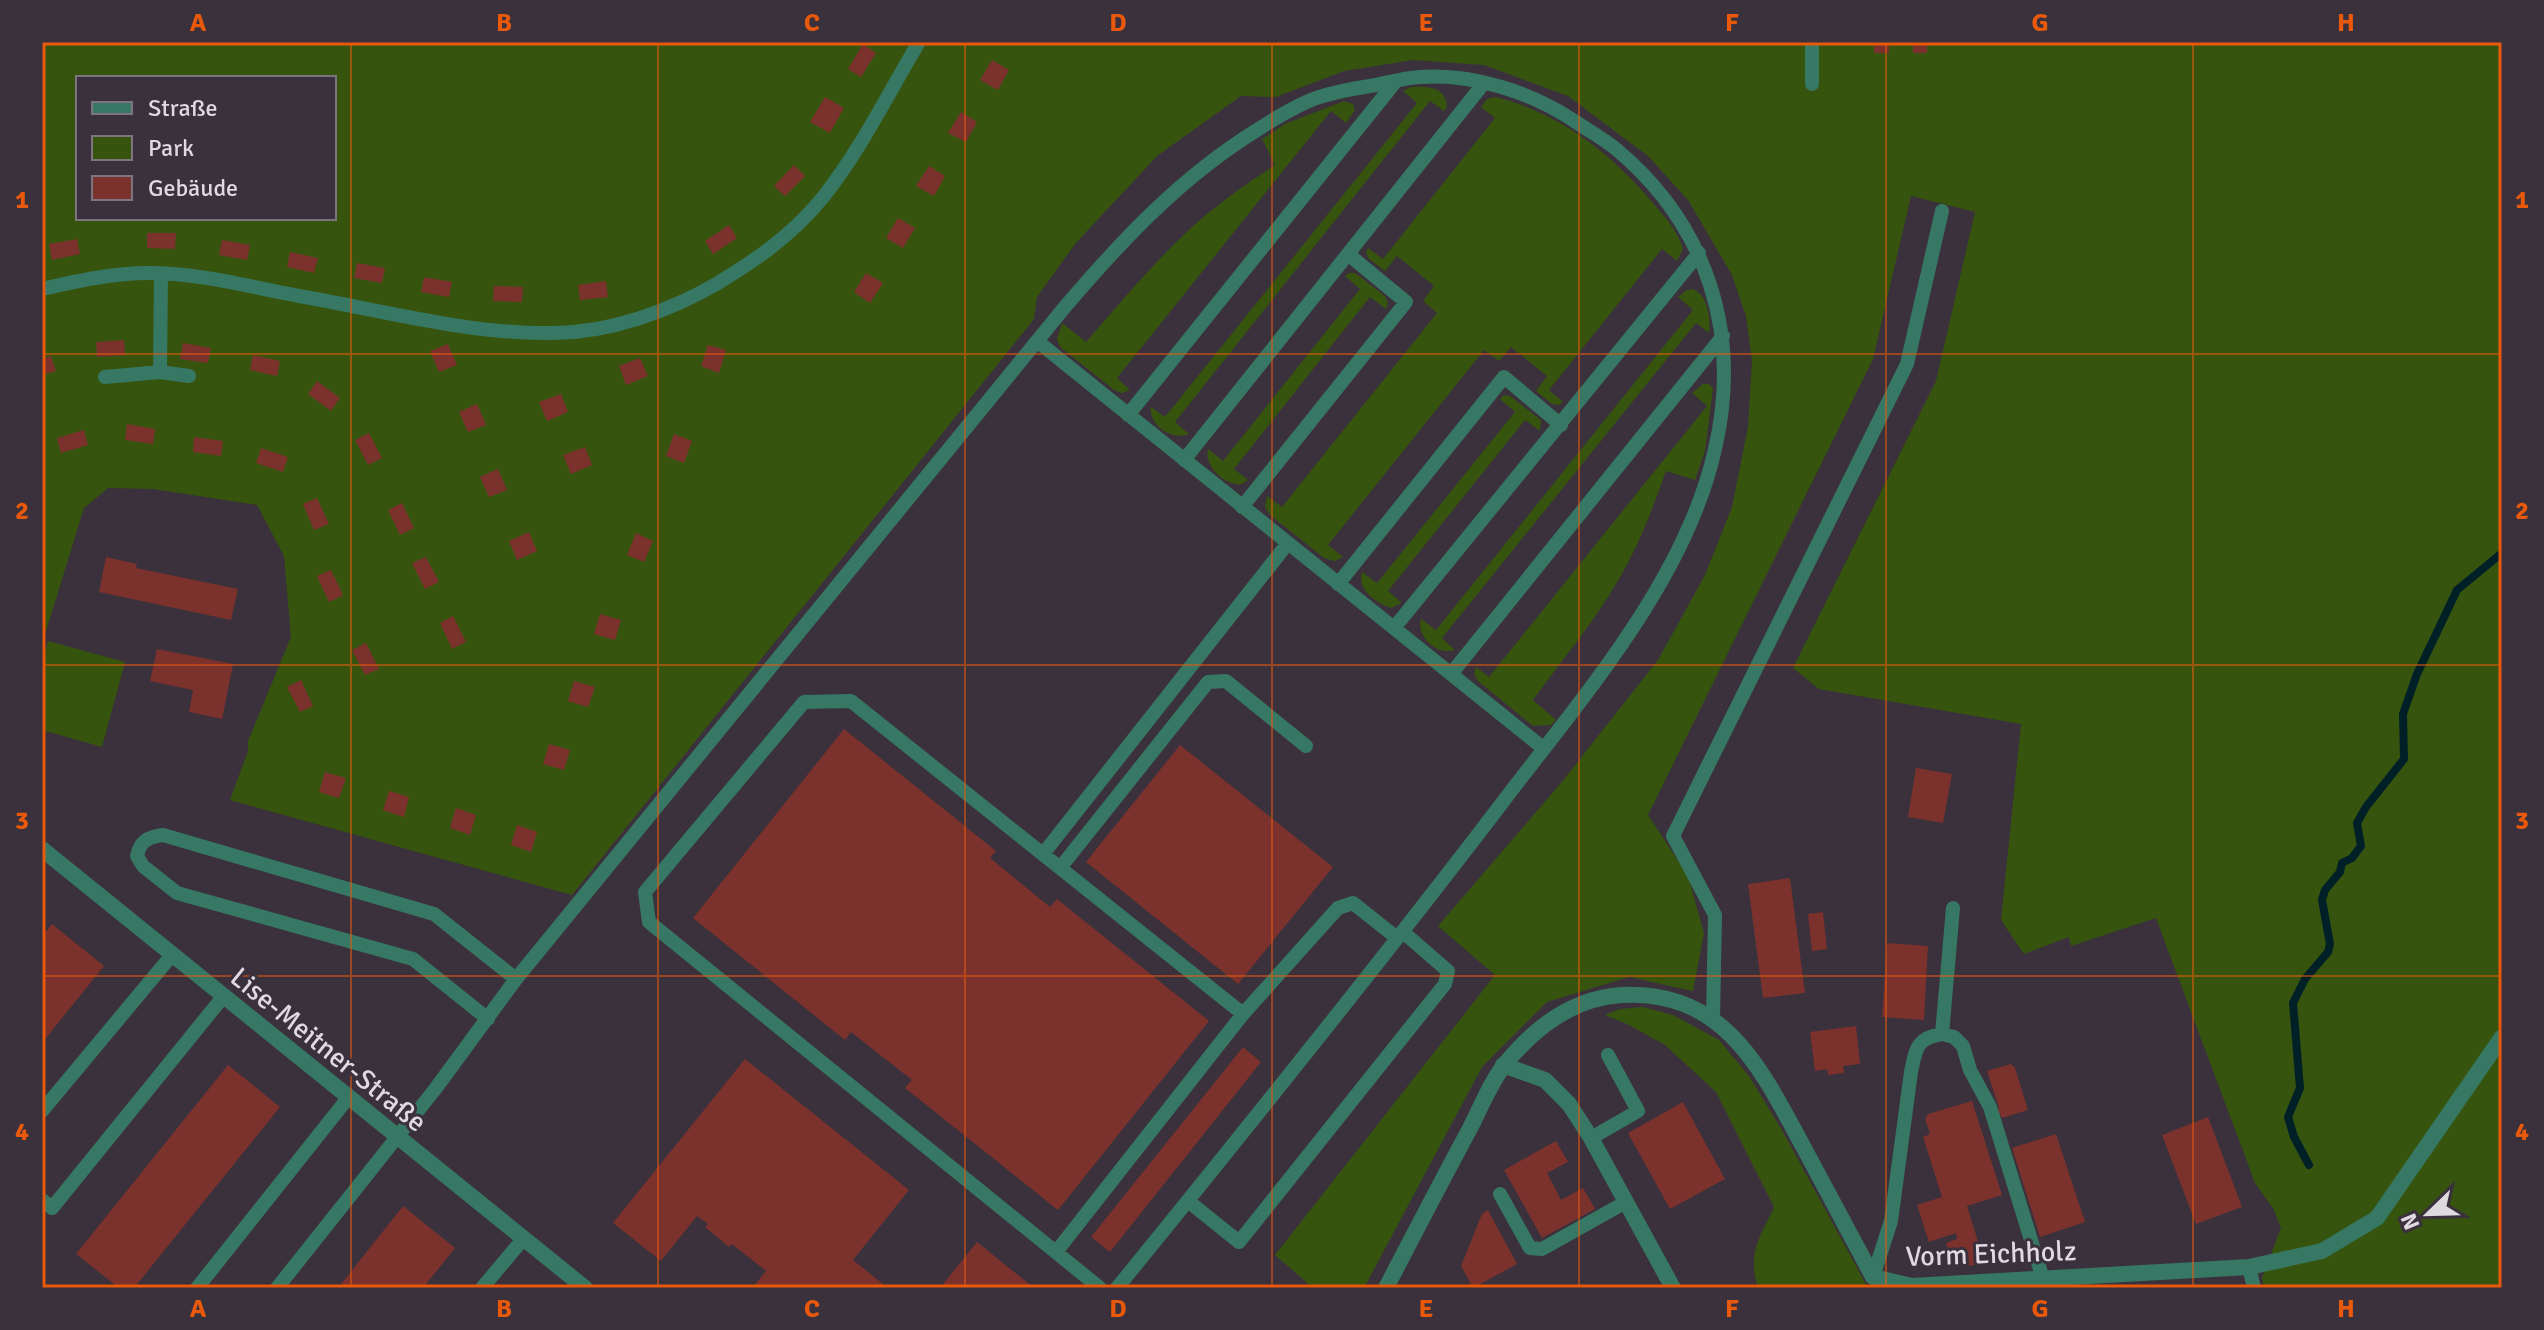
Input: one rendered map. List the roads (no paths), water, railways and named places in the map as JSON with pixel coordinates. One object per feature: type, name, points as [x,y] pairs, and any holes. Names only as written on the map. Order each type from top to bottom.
[{"type":"street","name":"Lise-Meitner-Straße","points":[[42,849],[585,1288]]},
{"type":"street","name":"Vorm Eichholz","points":[[1386,1288],[1503,1065],[1532,1034],[1561,1011],[1601,996],[1644,994],[1681,1003],[1713,1019],[1737,1040],[1763,1073],[1873,1277],[1912,1286],[2249,1267],[2322,1251],[2377,1218],[2502,1037]]},
{"type":"street","points":[[1503,1065],[1545,1080],[1569,1104],[1591,1138],[1673,1288]]},
{"type":"lane","points":[[42,289],[118,275],[161,274],[235,284],[477,328],[519,332],[577,331],[642,316],[690,299],[716,285],[757,258],[803,220],[845,167],[919,42]]},
{"type":"lane","points":[[1812,42],[1812,84]]},
{"type":"lane","points":[[277,1288],[398,1138],[516,979],[1037,341],[1104,260],[1173,191],[1214,158],[1276,118],[1312,100],[1422,77],[1484,83],[1524,94],[1563,114],[1613,146],[1651,181],[1682,220],[1699,253],[1714,293],[1723,336],[1723,398],[1715,450],[1702,493],[1681,542],[1635,622],[1577,706],[1400,935],[1117,1288]]},
{"type":"lane","points":[[1128,415],[1396,81]]},
{"type":"lane","points":[[1184,460],[1484,83]]},
{"type":"lane","points":[[1713,1019],[1715,915],[1673,836],[1907,364],[1942,211]]},
{"type":"lane","points":[[1394,628],[1699,253]]},
{"type":"lane","points":[[1242,507],[1406,302],[1348,254]]},
{"type":"lane","points":[[160,372],[161,274]]},
{"type":"lane","points":[[1451,674],[1723,336]]},
{"type":"lane","points":[[1037,341],[1543,748]]},
{"type":"lane","points":[[105,377],[160,372],[189,376]]},
{"type":"lane","points":[[1338,584],[1504,377],[1561,425]]},
{"type":"lane","points":[[1043,854],[1288,543]]},
{"type":"lane","points":[[1060,868],[1208,682],[1226,681],[1306,746]]},
{"type":"lane","points":[[1100,1288],[649,922],[645,892],[804,702],[851,701],[1243,1014]]},
{"type":"lane","points":[[488,1019],[413,959],[177,893],[143,866],[137,856],[139,846],[150,837],[163,835],[434,914],[516,979]]},
{"type":"lane","points":[[1056,1252],[1243,1014],[1338,908],[1353,903],[1448,971],[1445,984],[1239,1242],[1188,1201]]},
{"type":"lane","points":[[1942,1034],[1953,908]]},
{"type":"lane","points":[[42,1111],[172,955]]},
{"type":"lane","points":[[42,1200],[52,1208],[223,997]]},
{"type":"lane","points":[[1873,1277],[1891,1221],[1916,1049],[1922,1041],[1942,1034],[1954,1037],[1963,1046],[1970,1070],[1990,1107],[2043,1279]]},
{"type":"lane","points":[[1591,1138],[1638,1111],[1608,1055]]},
{"type":"lane","points":[[197,1288],[348,1098]]},
{"type":"lane","points":[[1500,1194],[1530,1248],[1542,1249],[1626,1202]]},
{"type":"lane","points":[[482,1288],[524,1238]]},
{"type":"lane","points":[[2249,1267],[2254,1288]]},
{"type":"waterway","points":[[2309,1165],[2294,1137],[2288,1117],[2300,1088],[2293,1003],[2305,979],[2328,952],[2330,944],[2322,900],[2325,890],[2340,872],[2342,863],[2352,858],[2361,846],[2357,823],[2404,759],[2403,714],[2417,674],[2457,590],[2502,553]]}]
